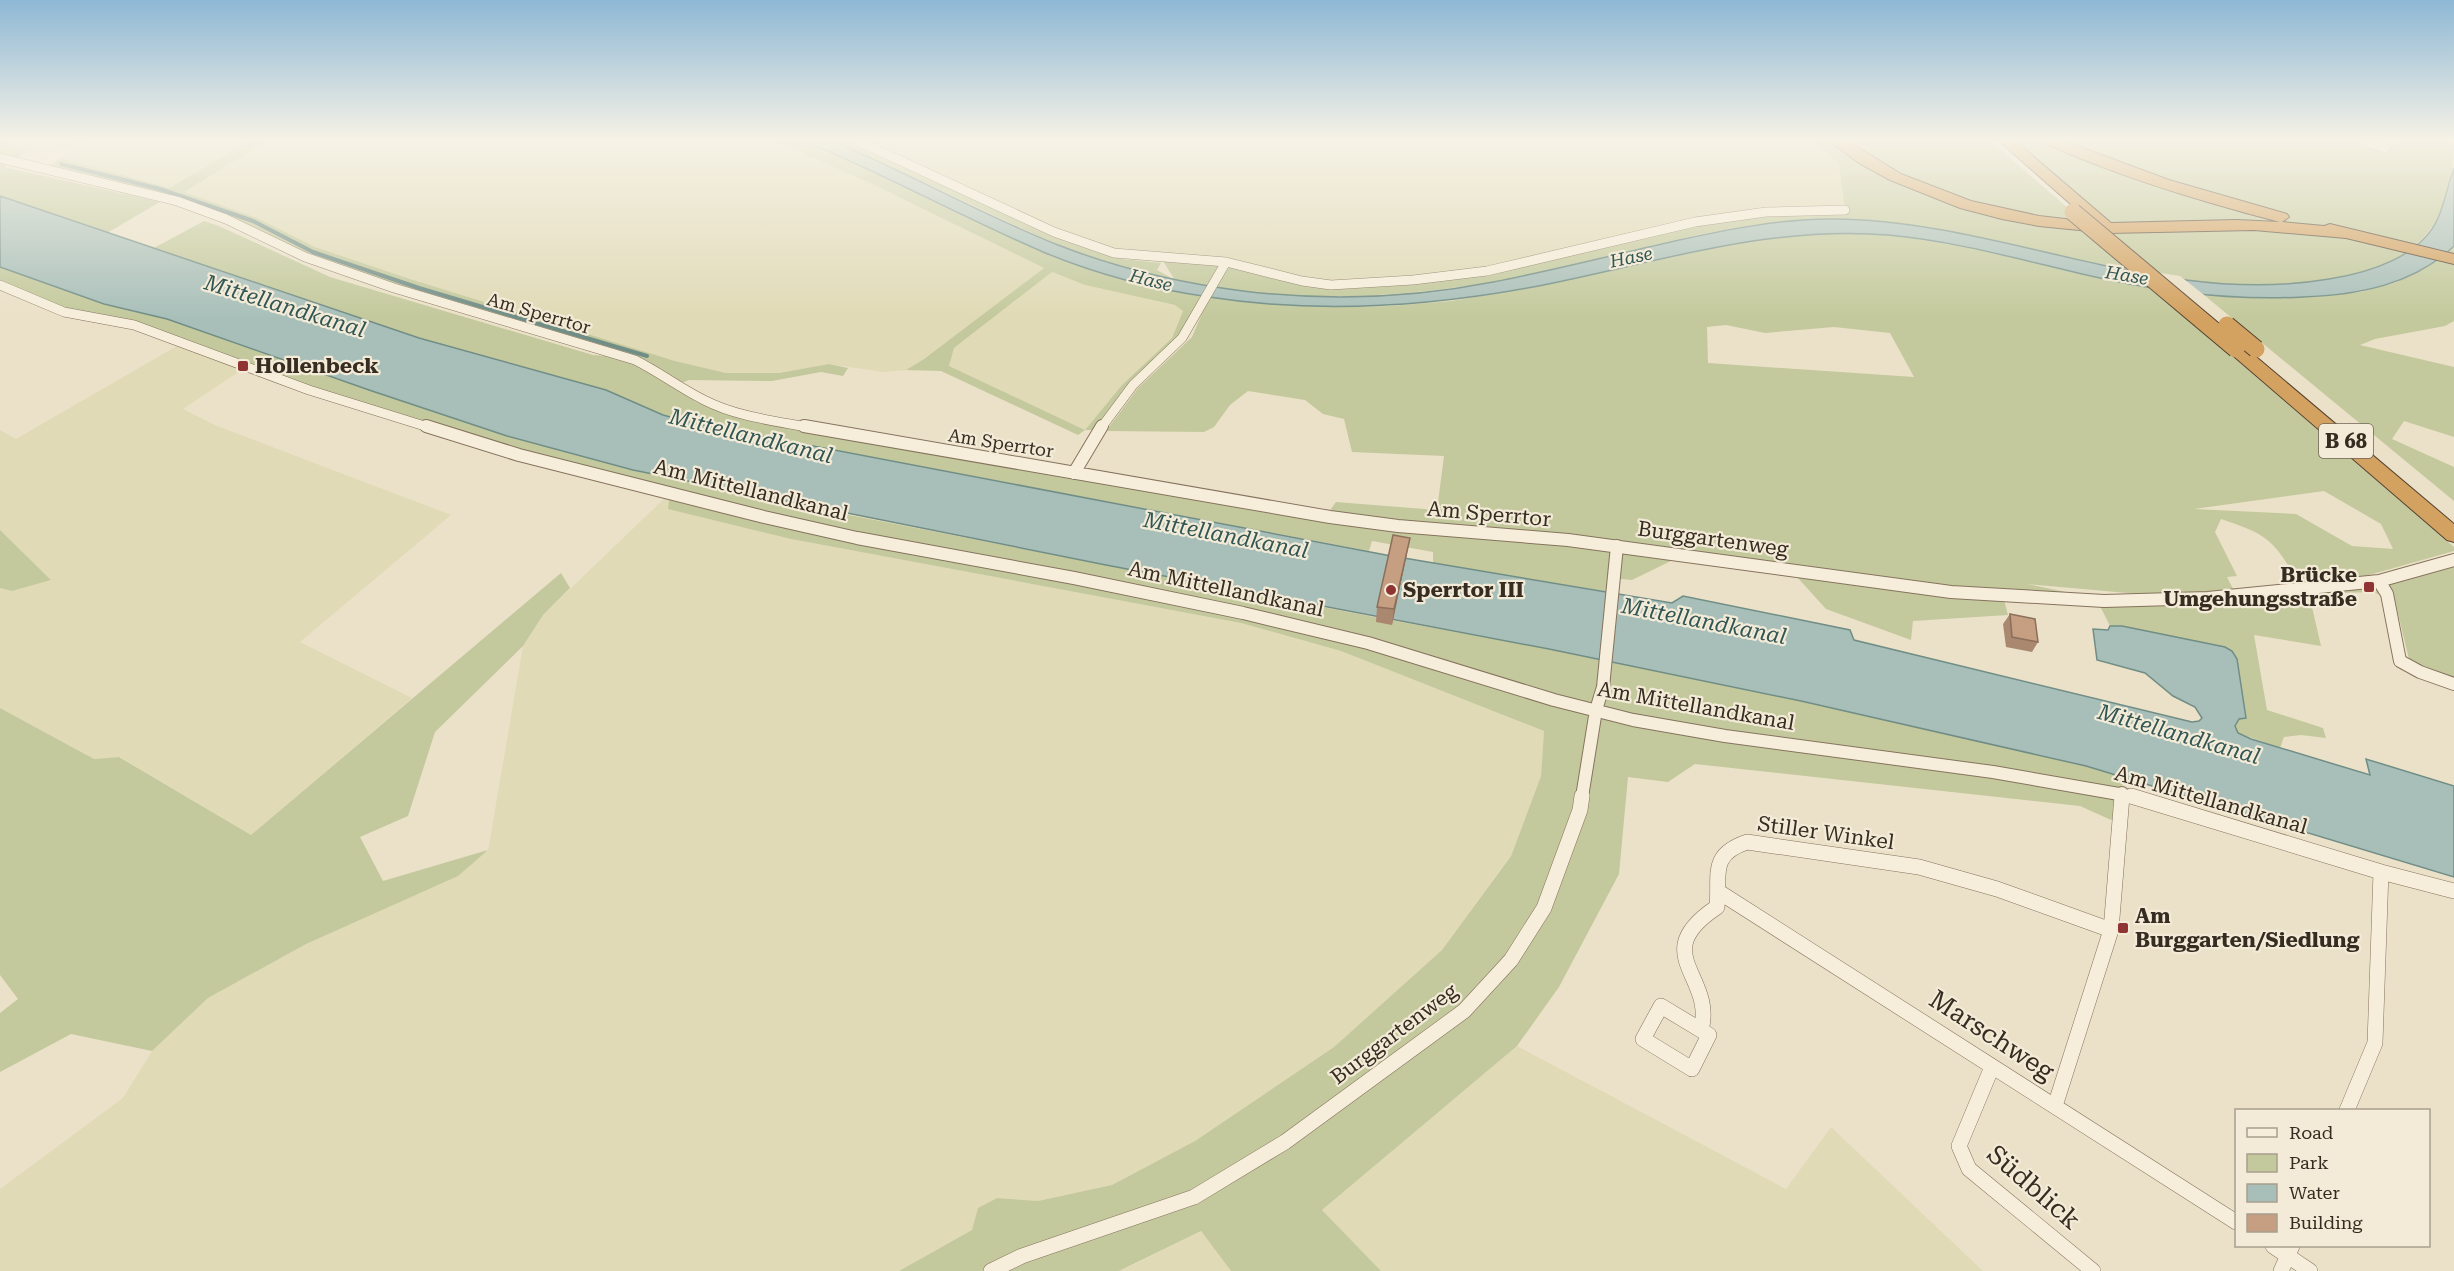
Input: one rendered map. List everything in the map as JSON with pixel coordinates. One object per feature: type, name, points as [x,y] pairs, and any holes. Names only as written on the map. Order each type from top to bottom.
[{"type":"highway","points":[[1957,199],[1987,209],[2057,224],[2107,228],[2255,225],[2345,233]]},
{"type":"highway","name":"B 68","points":[[2065,199],[2256,349],[2454,516]]},
{"type":"highway","name":"B 68","points":[[2068,199],[2235,349],[2454,535]]},
{"type":"highway","points":[[2218,199],[2454,259]]},
{"type":"street","name":"Am Sperrtor","points":[[168,199],[208,212],[305,257],[394,288],[635,360],[658,371],[703,400],[735,413],[864,438],[1386,525],[1617,546]]},
{"type":"street","points":[[984,199],[1054,232],[1105,250],[1132,256],[1226,262],[1302,281],[1331,285],[1413,280],[1487,272],[1695,222],[1766,212],[1845,210]]},
{"type":"street","name":"Am Sperrtor","points":[[1074,473],[1106,419],[1133,385],[1179,343],[1189,330],[1212,281],[1226,262]]},
{"type":"street","name":"Am Mittellandkanal","points":[[0,285],[64,312],[134,325],[309,390],[519,455],[787,523],[1243,613],[1368,643],[1554,700],[1633,720],[1725,736],[1993,772],[2122,793],[2381,872],[2454,891]]},
{"type":"street","name":"Burggartenweg","points":[[992,1271],[1022,1256],[1194,1197],[1285,1142],[1464,1011],[1511,960],[1544,908],[1580,810],[1596,710],[1603,687],[1617,546],[1951,592],[2104,601],[2208,598],[2379,581],[2454,560]]},
{"type":"street","points":[[2379,581],[2387,594],[2400,661],[2420,672],[2454,684]]},
{"type":"street","points":[[2055,1106],[2112,930],[2122,793]]},
{"type":"street","name":"Stiller Winkel","points":[[1701,1030],[1706,1021],[1701,999],[1685,966],[1684,943],[1694,923],[1717,907],[1718,868],[1729,849],[1748,842],[1919,867],[1997,890],[2112,930]]},
{"type":"street","points":[[2347,1109],[2375,1044],[2381,872]]},
{"type":"street","name":"Marschweg","points":[[1719,892],[2235,1221]]},
{"type":"street","name":"Südblick","points":[[1992,1067],[1959,1146],[1969,1169],[2093,1271]]},
{"type":"street","points":[[2275,1247],[2310,1271]]},
{"type":"shaded area","points":[[204,199],[903,199],[1044,268],[924,359],[906,370],[883,372],[829,364],[779,373],[726,373],[675,361],[410,279],[315,247],[257,218]]},
{"type":"shaded area","points":[[993,199],[1844,199],[1845,210],[1487,271],[1357,284],[1096,247]]},
{"type":"shaded area","points":[[1052,272],[1085,285],[1175,305],[1183,311],[1172,338],[1122,385],[1085,430],[948,366],[954,348]]},
{"type":"shaded area","points":[[182,343],[246,367],[183,409],[217,426],[451,515],[300,642],[412,698],[251,835],[120,757],[94,759],[0,708],[0,588],[12,591],[51,580],[0,530],[0,430],[16,439]]},
{"type":"shaded area","points":[[670,493],[669,509],[791,539],[1241,623],[1341,651],[1544,731],[1541,776],[1511,855],[1442,950],[1334,1047],[1195,1141],[1112,1185],[1038,1201],[997,1198],[978,1208],[972,1230],[899,1271],[0,1271],[0,1189],[123,1098],[152,1051],[208,998],[306,944],[488,851],[523,646],[543,615]]},
{"type":"shaded area","points":[[1517,1046],[1786,1189],[1831,1127],[1983,1271],[1381,1271],[1322,1210]]},
{"type":"shaded area","points":[[1201,1231],[1231,1271],[1119,1271],[1133,1265]]},
{"type":"green space","points":[[10,199],[148,199],[160,202],[107,233]]},
{"type":"green space","points":[[183,199],[205,199],[257,218],[315,247],[410,279],[675,361],[726,373],[779,373],[829,364],[848,368],[843,376],[821,372],[772,381],[689,380],[674,386],[696,402],[749,420],[1323,520],[1336,502],[1437,510],[1444,456],[1352,452],[1344,419],[1323,414],[1305,400],[1248,391],[1230,405],[1214,427],[1204,432],[1106,431],[1138,388],[1192,337],[1209,297],[1245,302],[1339,307],[1451,301],[1535,287],[1762,238],[1805,233],[1892,235],[1994,252],[2086,275],[2153,288],[2454,547],[2454,551],[2362,577],[2299,584],[2269,541],[2250,530],[2221,519],[2215,532],[2237,576],[2227,577],[2235,593],[2161,596],[2027,584],[2080,595],[2004,600],[2008,615],[1913,621],[1911,640],[1826,609],[1797,577],[1675,559],[1632,580],[1611,578],[1609,592],[1433,563],[1433,552],[1372,541],[1369,551],[692,423],[663,415],[606,390],[419,338],[152,249],[204,221],[330,277],[593,355],[635,358],[395,285],[306,252],[244,223]],"holes":[[[1726,325],[1765,333],[1834,327],[1890,333],[1914,377],[1708,363],[1707,327]],[[2324,491],[2381,524],[2393,549],[2352,546],[2296,514],[2194,509]]]},
{"type":"green space","points":[[903,199],[930,199],[1042,251],[1102,273],[1170,291],[1200,296],[1183,333],[1156,368],[1095,430],[1085,430],[1078,435],[941,371],[906,370],[924,359],[1044,268]],"holes":[[[1052,272],[1085,285],[1175,305],[1183,311],[1172,338],[1122,385],[1085,430],[949,366],[954,348]]]},
{"type":"green space","points":[[959,199],[980,199],[1058,235],[1122,259],[1161,263],[1157,270],[1175,280],[1099,260],[1039,237]]},
{"type":"green space","points":[[1844,199],[2058,199],[2090,227],[2103,224],[2074,199],[2445,199],[2436,220],[2425,236],[2411,249],[2393,260],[2371,269],[2305,283],[2238,285],[2171,278],[1967,235],[1900,224],[1833,219],[1745,226],[1530,275],[1426,291],[1364,296],[1302,296],[1200,285],[1175,280],[1161,258],[1213,261],[1331,285],[1487,271],[1695,222],[1845,210]]},
{"type":"green space","points":[[2454,246],[2454,321],[2445,326],[2375,339],[2360,345],[2454,367],[2454,437],[2404,421],[2392,439],[2454,467],[2454,501],[2204,295],[2289,298],[2361,292],[2397,282]]},
{"type":"green space","points":[[0,267],[104,304],[167,319],[507,436],[633,470],[844,514],[1549,649],[1801,701],[2086,766],[2123,777],[2120,824],[2080,806],[1695,764],[1668,782],[1628,777],[1619,874],[1559,987],[1517,1046],[1322,1210],[1381,1271],[1231,1271],[1201,1231],[1119,1271],[899,1271],[972,1230],[978,1208],[997,1198],[1038,1201],[1112,1185],[1195,1141],[1334,1047],[1442,950],[1511,856],[1541,776],[1544,731],[1341,651],[1241,623],[791,539],[668,509],[670,493],[309,390],[134,325],[64,312],[0,285]]},
{"type":"green space","points":[[0,530],[51,580],[12,591],[0,588]]},
{"type":"green space","points":[[2454,566],[2454,684],[2420,672],[2409,659],[2395,601],[2373,592],[2309,594],[2321,646],[2254,635],[2267,710],[2323,728],[2326,738],[2301,735],[2284,737],[2280,748],[2238,733],[2235,726],[2239,719],[2246,718],[2232,651],[2225,647],[2110,626],[2100,606],[2163,604]]},
{"type":"green space","points":[[561,573],[570,588],[543,615],[523,646],[435,732],[408,816],[360,837],[383,881],[488,850],[458,876],[306,944],[208,998],[152,1051],[71,1034],[0,1072],[0,1013],[18,999],[0,975],[0,708],[94,759],[119,757],[251,835]]},
{"type":"water","name":"Mittellandkanal","points":[[0,199],[10,199],[419,338],[606,390],[663,415],[692,423],[1386,555],[1672,603],[1683,596],[1850,630],[1854,640],[2192,722],[2202,718],[2195,707],[2173,696],[2145,673],[2097,660],[2093,629],[2108,630],[2110,626],[2122,626],[2225,647],[2232,651],[2237,659],[2246,718],[2239,719],[2235,726],[2238,733],[2370,775],[2366,759],[2454,786],[2454,877],[2086,766],[1801,701],[1549,649],[1106,565],[633,470],[507,436],[167,319],[104,304],[0,267]]},
{"type":"water","name":"Hase","points":[[930,199],[956,199],[1058,245],[1149,274],[1243,291],[1337,297],[1431,292],[1493,282],[1736,229],[1774,223],[1833,219],[1896,223],[1958,233],[2142,273],[2204,282],[2266,285],[2329,279],[2392,261],[2406,253],[2430,232],[2445,199],[2454,199],[2454,246],[2421,270],[2384,285],[2344,294],[2275,298],[2220,296],[2164,290],[1937,242],[1888,235],[1842,233],[1753,241],[1493,294],[1412,303],[1331,307],[1250,302],[1188,294],[1145,285],[1083,267],[1013,239]]},
{"type":"pier","points":[[2129,268],[2180,276],[2208,298],[2157,292]]},
{"type":"building","name":"Sperrtor III","points":[[1393,535],[1410,538],[1394,609],[1377,607]]},
{"type":"building","points":[[2010,614],[2035,619],[2038,642],[2012,637]]},
{"type":"waterway","points":[[190,199],[253,221],[313,252],[419,288],[647,356]]},
{"type":"place","name":"Hollenbeck","points":[[243,366]]},
{"type":"place","name":"Brücke Umgehungsstraße","points":[[2369,587]]},
{"type":"place","name":"Sperrtor III","points":[[1391,590]]},
{"type":"place","name":"Am Burggarten/Siedlung","points":[[2123,928]]}]
